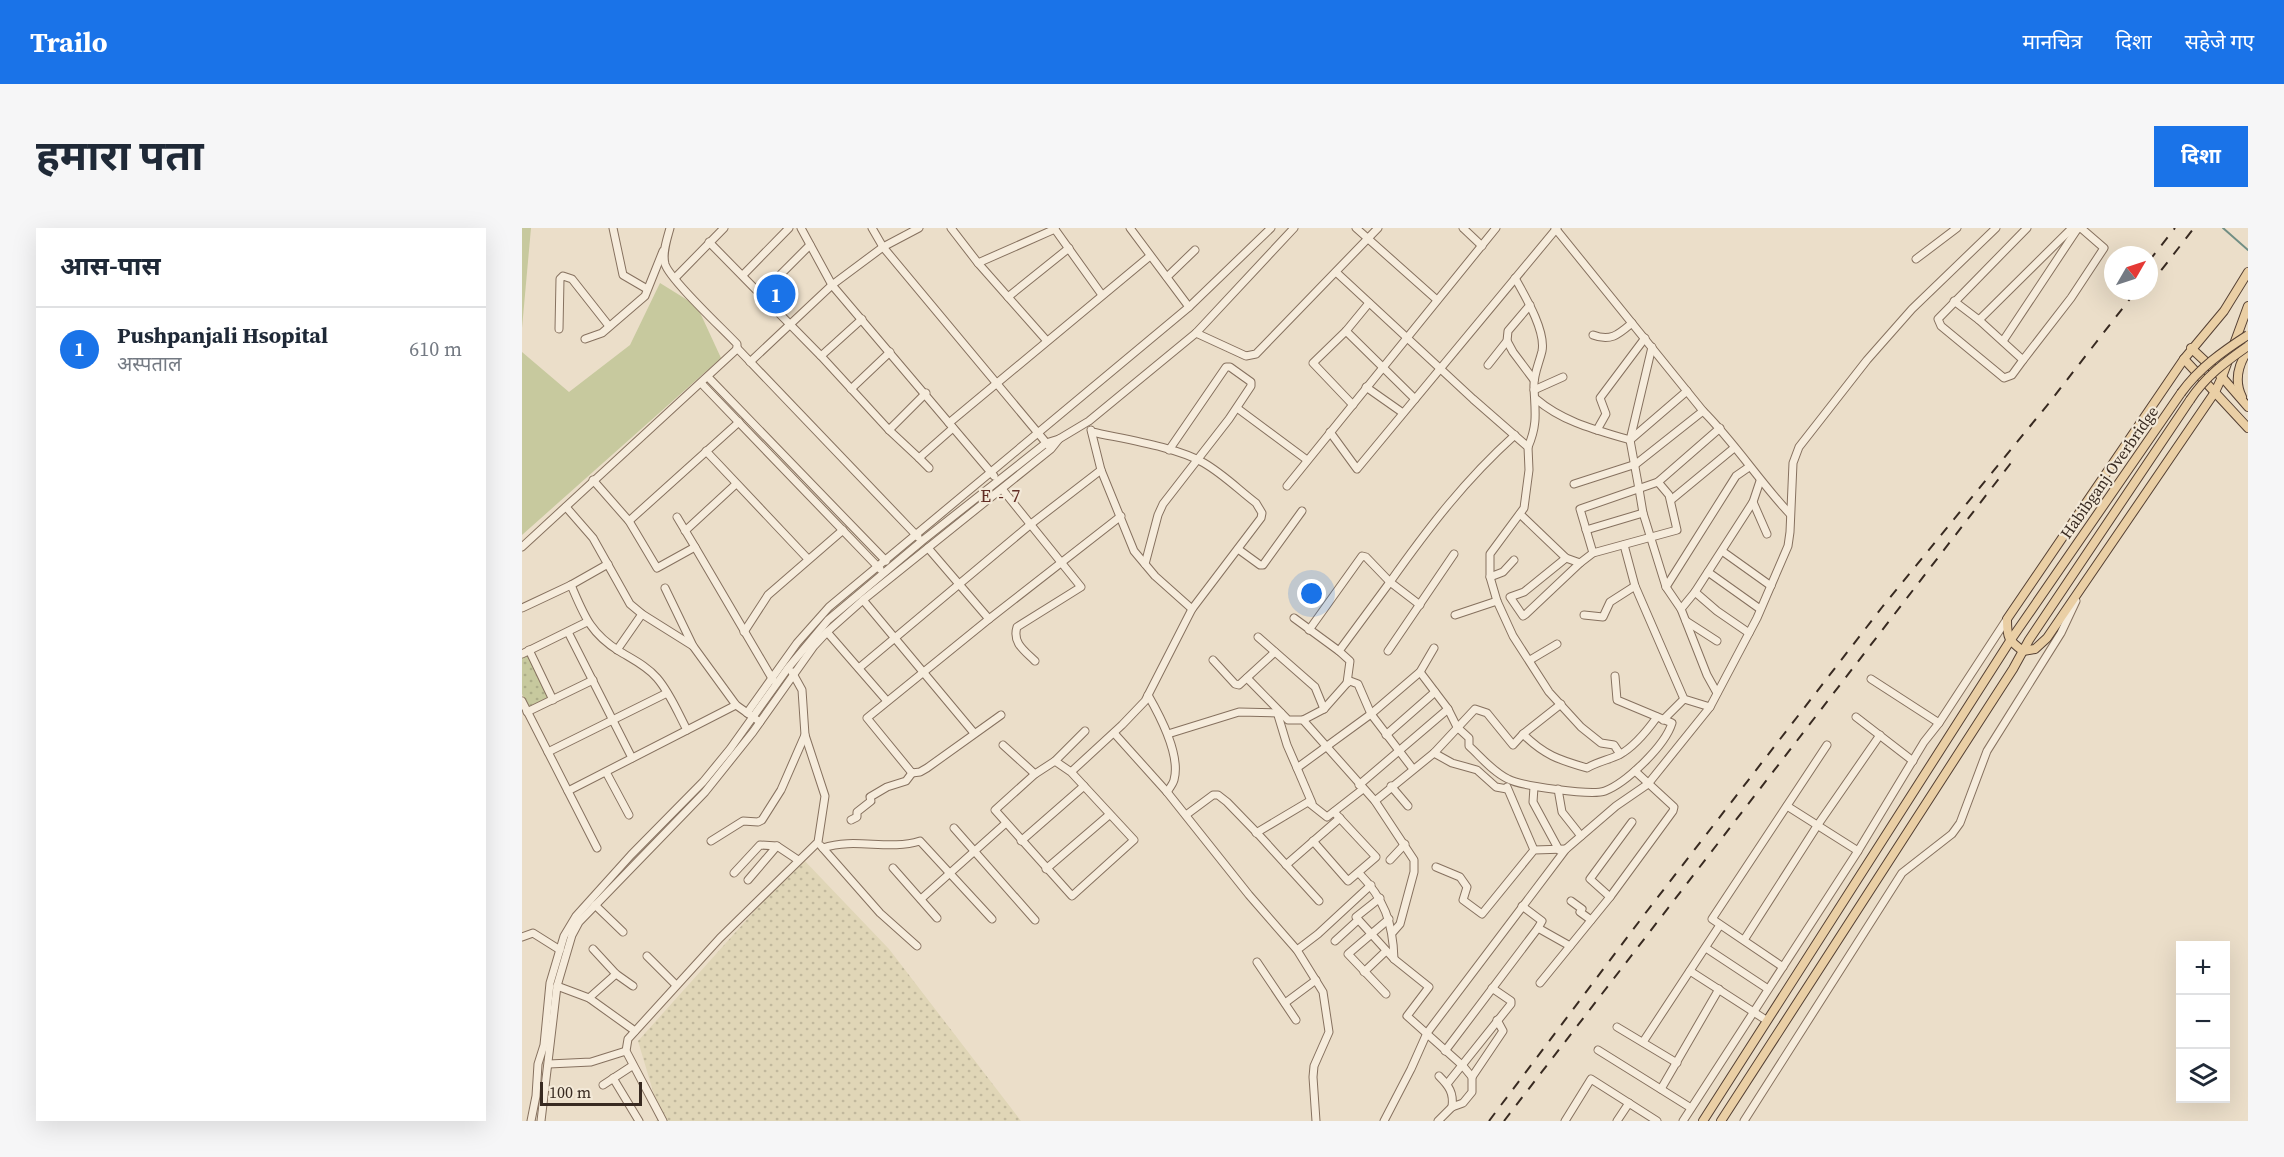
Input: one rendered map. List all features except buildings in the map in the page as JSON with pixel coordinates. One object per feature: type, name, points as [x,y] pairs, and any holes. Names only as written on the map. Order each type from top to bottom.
[{"type":"main road","points":[[2248,272],[2224,312],[2191,348],[2007,619],[2010,641],[2023,651],[2035,649],[2047,638],[2215,392],[2248,306]]},
{"type":"main road","name":"Habibganj Overbridge","points":[[1703,1121],[2010,641],[2191,378],[2218,355],[2248,335]]},
{"type":"main road","points":[[2191,348],[2248,406]]},
{"type":"main road","points":[[2248,348],[2239,365],[2238,389],[2248,406]]},
{"type":"main road","name":"Habibganj Overbridge","points":[[1721,1121],[2023,651],[2201,383],[2225,362],[2248,348]]},
{"type":"main road","points":[[2184,359],[2248,428]]},
{"type":"street","points":[[613,228],[623,275],[647,289]]},
{"type":"street","points":[[585,339],[602,333],[645,296],[665,248],[670,228]]},
{"type":"street","points":[[675,278],[724,228]]},
{"type":"street","points":[[743,275],[789,228]]},
{"type":"street","points":[[801,228],[832,285],[926,393],[998,481]]},
{"type":"street","points":[[872,228],[883,247],[1049,446]]},
{"type":"street","points":[[750,362],[832,285],[883,247],[919,228]]},
{"type":"street","points":[[951,228],[978,263],[1047,341]]},
{"type":"street","points":[[978,263],[1055,228],[1102,295]]},
{"type":"street","points":[[1130,228],[1190,307]]},
{"type":"street","points":[[531,1121],[536,1096],[538,1064],[544,1045],[550,983],[570,924],[703,782],[730,749],[749,714],[813,622],[914,534],[1190,307],[1269,228],[1282,241]]},
{"type":"street","points":[[773,681],[788,668],[828,620],[891,566],[998,481],[1059,439],[1089,422],[1196,333],[1294,228]]},
{"type":"street","points":[[1356,228],[1437,300]]},
{"type":"street","points":[[1196,333],[1252,357],[1378,228]]},
{"type":"street","points":[[1463,228],[1482,246]]},
{"type":"street","points":[[1287,486],[1496,228]]},
{"type":"street","points":[[1330,432],[1357,469],[1556,228],[1703,411],[1720,428],[1760,481],[1790,513]]},
{"type":"street","points":[[1916,259],[1957,228]]},
{"type":"street","points":[[1384,1121],[1427,1034],[1562,850],[1616,806],[1648,784],[1710,707],[1749,633],[1788,546],[1793,463],[1799,447],[1881,344],[1912,309],[1996,228]]},
{"type":"street","points":[[2027,228],[1940,315],[1938,322],[2006,378],[2012,375],[2071,298],[2104,248],[2079,228]]},
{"type":"street","points":[[1979,320],[2070,230],[2079,228]]},
{"type":"street","points":[[2003,341],[2079,228]]},
{"type":"street","points":[[709,242],[821,356],[889,430],[929,468]]},
{"type":"street","points":[[761,294],[810,245]]},
{"type":"street","points":[[665,248],[666,265],[675,278],[737,344],[737,348],[750,362],[922,541]]},
{"type":"street","points":[[1008,297],[1069,248]]},
{"type":"street","points":[[1167,276],[1195,250]]},
{"type":"street","points":[[919,458],[996,381],[1150,256]]},
{"type":"street","points":[[1336,272],[1528,447]]},
{"type":"street","points":[[559,329],[560,279],[563,276],[572,279],[609,326]]},
{"type":"street","points":[[1515,278],[1530,304],[1542,341],[1542,351],[1534,381],[1535,432],[1528,447],[1529,470],[1524,508],[1490,554],[1490,577],[1497,602],[1514,636],[1549,692],[1581,727],[1601,743],[1614,745],[1620,754]]},
{"type":"street","points":[[1954,302],[1979,320],[2023,360]]},
{"type":"street","points":[[1353,405],[1313,363],[1346,331],[1370,303]]},
{"type":"street","points":[[1488,365],[1507,340],[1508,331],[1530,304]]},
{"type":"street","points":[[821,356],[862,319]]},
{"type":"street","points":[[1593,335],[1612,338],[1632,323]]},
{"type":"street","points":[[1346,331],[1415,399]]},
{"type":"street","points":[[1597,430],[1606,414],[1600,398],[1645,338]]},
{"type":"street","points":[[1507,340],[1534,381]]},
{"type":"street","points":[[1653,347],[1630,440],[1643,513],[1666,587],[1681,609],[1707,675],[1717,693]]},
{"type":"street","points":[[522,547],[737,348]]},
{"type":"street","points":[[851,389],[890,352]]},
{"type":"street","points":[[1145,564],[1158,514],[1163,504],[1237,408],[1252,384],[1228,366],[1169,450]]},
{"type":"street","points":[[708,377],[897,572]]},
{"type":"street","points":[[1534,390],[1563,377]]},
{"type":"street","points":[[701,383],[890,578]]},
{"type":"street","points":[[1366,387],[1403,413]]},
{"type":"street","points":[[1630,440],[1687,391]]},
{"type":"street","points":[[889,430],[926,393]]},
{"type":"street","points":[[1536,399],[1561,417],[1630,440]]},
{"type":"street","points":[[1237,408],[1307,460]]},
{"type":"street","points":[[1574,484],[1636,464],[1703,411]]},
{"type":"street","points":[[628,521],[739,422]]},
{"type":"street","points":[[1089,422],[1101,470],[1129,541],[1155,576],[1192,609]]},
{"type":"street","points":[[1593,553],[1580,509],[1658,482],[1720,428]]},
{"type":"street","points":[[1071,772],[1142,706],[1192,609],[1261,518],[1261,509],[1221,475],[1197,460],[1169,450],[1092,432]]},
{"type":"street","points":[[1339,651],[1436,518],[1486,461],[1515,435]]},
{"type":"street","points":[[541,1121],[557,986],[575,928],[705,792],[827,632],[897,572],[1002,489],[1049,446]]},
{"type":"street","points":[[1671,500],[1734,448]]},
{"type":"street","points":[[706,451],[808,559]]},
{"type":"street","points":[[1666,587],[1736,476],[1749,467]]},
{"type":"street","points":[[858,668],[1031,524],[1101,470]]},
{"type":"street","points":[[593,480],[628,521],[657,568],[694,547]]},
{"type":"street","points":[[1681,609],[1695,592],[1753,502],[1760,481]]},
{"type":"street","points":[[1510,597],[1523,616],[1593,553],[1677,530],[1671,500],[1658,482]]},
{"type":"street","points":[[685,531],[736,484]]},
{"type":"street","points":[[1002,489],[1082,587],[1017,627],[1015,634],[1018,645],[1035,661]]},
{"type":"street","points":[[1753,502],[1767,534]]},
{"type":"street","points":[[566,507],[588,530],[626,597],[642,614],[693,646]]},
{"type":"street","points":[[1238,549],[1263,565],[1302,512]]},
{"type":"street","points":[[1586,530],[1643,513]]},
{"type":"street","points":[[1520,514],[1566,558],[1580,563]]},
{"type":"street","points":[[912,773],[867,718],[1121,516]]},
{"type":"street","points":[[677,517],[773,681]]},
{"type":"street","points":[[744,632],[768,596],[843,530]]},
{"type":"street","points":[[1624,545],[1635,586],[1684,699],[1710,707]]},
{"type":"street","points":[[928,548],[989,619]]},
{"type":"street","points":[[1722,551],[1771,586]]},
{"type":"street","points":[[1388,651],[1454,554]]},
{"type":"street","points":[[1309,630],[1362,556],[1420,605]]},
{"type":"street","points":[[1455,615],[1524,592],[1566,558]]},
{"type":"street","points":[[1490,577],[1503,572],[1514,560]]},
{"type":"street","points":[[522,608],[571,585],[608,564]]},
{"type":"street","points":[[1708,572],[1760,609]]},
{"type":"street","points":[[571,585],[587,622],[600,638],[649,670],[667,693],[687,730]]},
{"type":"street","points":[[1584,615],[1604,617],[1610,602],[1635,586]]},
{"type":"street","points":[[1744,1121],[1902,873],[1952,834],[1960,823],[1987,751],[2061,633],[2082,587]]},
{"type":"street","points":[[665,588],[693,646],[736,705],[760,722]]},
{"type":"street","points":[[1695,592],[1717,611],[1749,633]]},
{"type":"street","points":[[863,600],[974,733]]},
{"type":"street","points":[[617,650],[642,614]]},
{"type":"street","points":[[1294,618],[1350,661],[1347,683]]},
{"type":"street","points":[[1683,1121],[1858,851],[1926,739],[1939,723],[2007,619]]},
{"type":"street","points":[[1686,621],[1717,641]]},
{"type":"street","points":[[552,700],[526,652],[587,622]]},
{"type":"street","points":[[568,632],[632,758]]},
{"type":"street","points":[[827,632],[887,702]]},
{"type":"street","points":[[1258,637],[1315,687],[1323,709]]},
{"type":"street","points":[[1530,660],[1557,644]]},
{"type":"street","points":[[1298,768],[1385,703],[1420,672],[1434,648]]},
{"type":"street","points":[[1213,660],[1237,686],[1275,652]]},
{"type":"street","points":[[663,1121],[632,1066],[626,1051],[627,1042],[676,985],[818,842],[825,796],[822,781],[805,735],[802,690],[794,674],[788,668]]},
{"type":"street","points":[[1420,672],[1448,709],[1457,727],[1469,738],[1469,746],[1509,779],[1534,787],[1603,792],[1635,771],[1659,749],[1672,723],[1617,700],[1615,676]]},
{"type":"street","points":[[1247,678],[1288,720],[1303,720],[1323,709],[1350,681],[1358,684],[1371,714],[1413,769]]},
{"type":"street","points":[[527,712],[593,680]]},
{"type":"street","points":[[1871,680],[1939,723]]},
{"type":"street","points":[[1386,735],[1435,692]]},
{"type":"street","points":[[548,752],[667,693]]},
{"type":"street","points":[[1148,695],[1168,734],[1174,763],[1174,779],[1167,792]]},
{"type":"street","points":[[1523,734],[1539,749],[1557,760],[1587,768],[1620,754],[1684,699]]},
{"type":"street","points":[[522,701],[597,848]]},
{"type":"street","points":[[1374,801],[1434,753],[1475,710],[1487,713],[1513,745],[1523,734],[1561,704]]},
{"type":"street","points":[[568,791],[736,705]]},
{"type":"street","points":[[1286,865],[1313,841],[1361,787],[1448,709]]},
{"type":"street","points":[[1168,734],[1239,712],[1279,713]]},
{"type":"street","points":[[1279,713],[1287,745],[1312,803],[1327,817],[1337,815]]},
{"type":"street","points":[[851,820],[857,818],[857,812],[871,801],[870,797],[887,787],[906,781],[912,773],[927,768],[1001,715]]},
{"type":"street","points":[[1856,717],[1913,761]]},
{"type":"street","points":[[1303,720],[1374,801],[1414,860],[1414,872],[1400,924],[1393,932]]},
{"type":"street","points":[[1055,761],[1071,772],[1134,840],[1072,896],[1020,841],[995,810],[1035,774],[1055,761],[1085,731]]},
{"type":"street","points":[[1114,733],[1167,792],[1249,895],[1297,950],[1323,992],[1329,1032],[1314,1066],[1316,1121]]},
{"type":"street","points":[[711,841],[743,821],[762,820],[778,796],[805,735]]},
{"type":"street","points":[[1744,940],[1817,826],[1880,735]]},
{"type":"street","points":[[1003,744],[1035,774]]},
{"type":"street","points":[[1783,967],[1712,919],[1827,745]]},
{"type":"street","points":[[1434,753],[1452,763],[1477,770],[1496,787],[1507,789]]},
{"type":"street","points":[[1540,983],[1610,897],[1673,811],[1674,807],[1635,771]]},
{"type":"street","points":[[606,772],[629,815]]},
{"type":"street","points":[[1509,779],[1507,789],[1534,850]]},
{"type":"street","points":[[1020,841],[1084,786]]},
{"type":"street","points":[[1391,786],[1408,806]]},
{"type":"street","points":[[1534,787],[1533,802],[1562,850]]},
{"type":"street","points":[[1558,789],[1562,812],[1581,836]]},
{"type":"street","points":[[1186,815],[1213,795],[1218,795],[1286,865],[1318,902]]},
{"type":"street","points":[[1256,833],[1308,802],[1312,803]]},
{"type":"street","points":[[1787,806],[1858,851]]},
{"type":"street","points":[[1046,869],[1109,814]]},
{"type":"street","points":[[1313,841],[1348,881],[1376,857],[1337,815]]},
{"type":"street","points":[[1610,897],[1590,879],[1632,822]]},
{"type":"street","points":[[921,899],[1006,823]]},
{"type":"street","points":[[954,828],[1035,920]]},
{"type":"street","points":[[823,848],[856,842],[910,844],[920,841],[992,919]]},
{"type":"street","points":[[818,842],[880,913],[917,946]]},
{"type":"street","points":[[1390,860],[1405,844]]},
{"type":"street","points":[[734,873],[760,845],[777,846],[798,860]]},
{"type":"street","points":[[748,880],[777,846]]},
{"type":"street","points":[[1534,850],[1562,850]]},
{"type":"street","points":[[1436,867],[1460,877],[1467,887],[1463,900],[1482,914],[1534,850]]},
{"type":"street","points":[[893,868],[937,918]]},
{"type":"street","points":[[1359,873],[1380,898],[1389,919],[1393,932],[1394,959]]},
{"type":"street","points":[[1297,950],[1318,934],[1371,885]]},
{"type":"street","points":[[1380,898],[1356,917],[1394,959],[1429,987],[1407,1016],[1463,1066],[1472,1077]]},
{"type":"street","points":[[1571,901],[1591,920]]},
{"type":"street","points":[[595,905],[623,933]]},
{"type":"street","points":[[1445,1052],[1542,921],[1522,906]]},
{"type":"street","points":[[1386,994],[1348,954],[1389,919]]},
{"type":"street","points":[[1335,941],[1358,920]]},
{"type":"street","points":[[1643,1042],[1720,925]]},
{"type":"street","points":[[1538,928],[1570,946]]},
{"type":"street","points":[[522,937],[533,933],[560,950]]},
{"type":"street","points":[[1706,948],[1768,989]]},
{"type":"street","points":[[593,949],[616,974],[633,986]]},
{"type":"street","points":[[1364,972],[1386,951]]},
{"type":"street","points":[[646,956],[676,985]]},
{"type":"street","points":[[1257,962],[1296,1020]]},
{"type":"street","points":[[1690,971],[1766,1020]]},
{"type":"street","points":[[589,998],[616,974]]},
{"type":"street","points":[[1285,1003],[1316,980]]},
{"type":"street","points":[[557,986],[589,998],[635,1031]]},
{"type":"street","points":[[1448,1084],[1511,1003],[1492,988]]},
{"type":"street","points":[[1661,1089],[1719,989]]},
{"type":"street","points":[[1438,1121],[1452,1107],[1463,1103],[1472,1092],[1472,1077],[1503,1031],[1497,1020]]},
{"type":"street","points":[[1617,1027],[1677,1063]]},
{"type":"street","points":[[1598,1050],[1692,1108]]},
{"type":"street","points":[[549,1064],[591,1062],[626,1051]]},
{"type":"street","points":[[603,1085],[632,1066]]},
{"type":"street","points":[[1439,1076],[1448,1084],[1453,1096],[1452,1107]]},
{"type":"street","points":[[613,1078],[639,1121]]},
{"type":"street","points":[[1565,1121],[1591,1079],[1657,1121]]},
{"type":"street","points":[[1617,1121],[1629,1103]]},
{"type":"shaded area","points":[[802,858],[889,949],[1021,1121],[655,1121],[661,1118],[638,1041]]},
{"type":"green space","points":[[522,228],[531,228],[522,328]]},
{"type":"green space","points":[[660,283],[697,306],[721,358],[522,535],[522,352],[569,392],[630,345]]},
{"type":"green space","points":[[528,654],[549,697],[528,707],[522,694],[522,657]]},
{"type":"waterway","points":[[2223,228],[2248,250]]},
{"type":"railway","points":[[2158,250],[2175,228]]},
{"type":"railway","points":[[2158,274],[2194,228]]},
{"type":"railway","points":[[1489,1121],[1644,915],[1883,606],[2049,403],[2129,300]]},
{"type":"railway","points":[[1504,1121],[2014,459]]},
{"type":"place","name":"Pushpanjali Hsopital","points":[[776,294]]},
{"type":"district","name":"E - 7","points":[[1001,496]]}]
